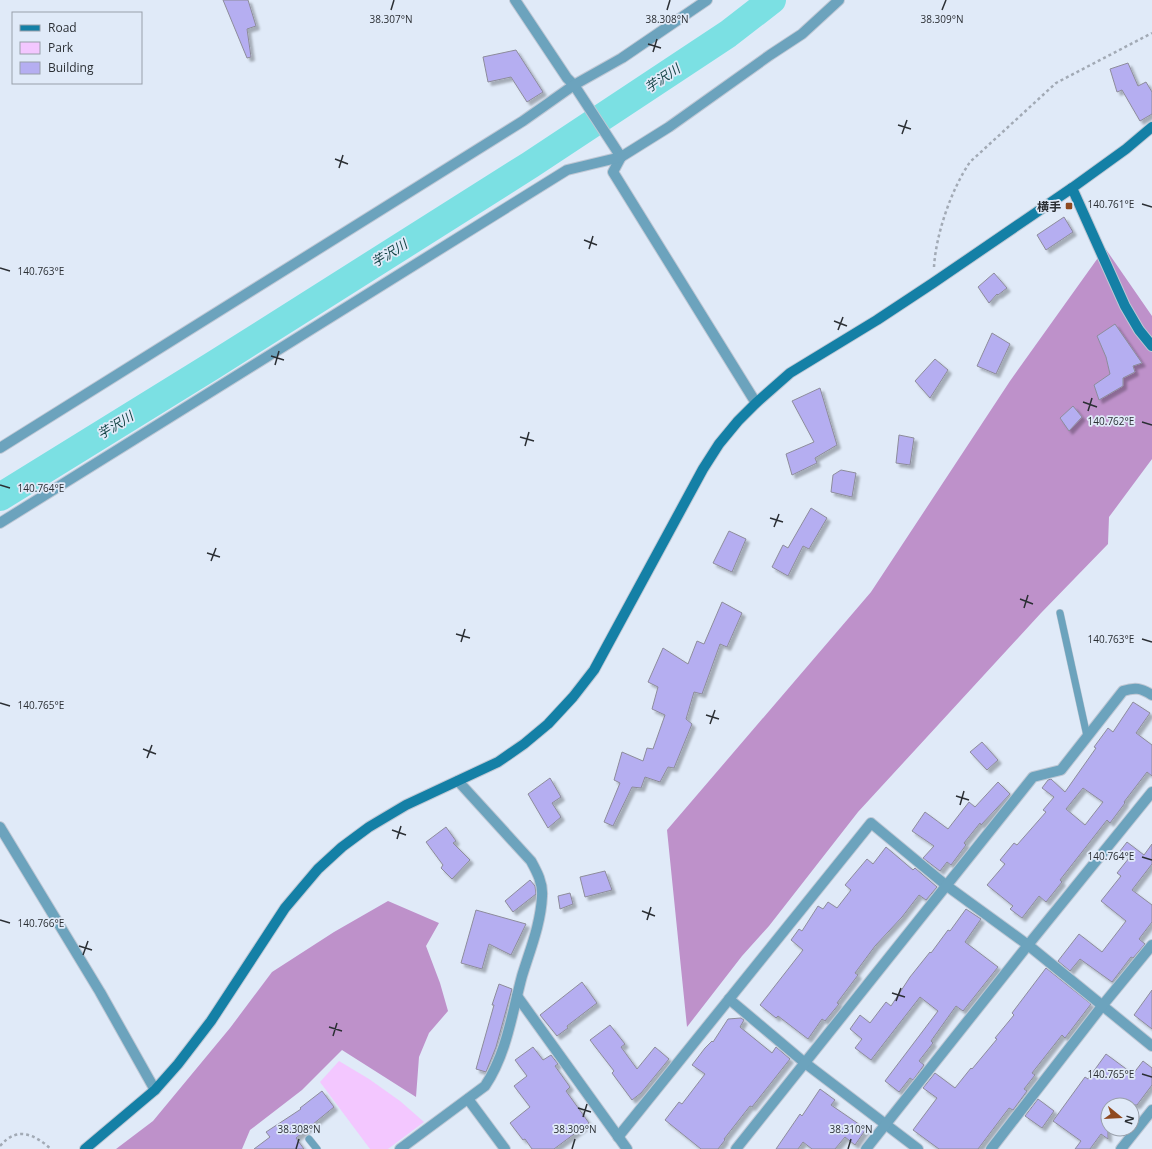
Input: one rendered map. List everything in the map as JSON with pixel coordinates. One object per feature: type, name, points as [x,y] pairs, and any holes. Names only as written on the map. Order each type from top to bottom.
[{"type":"street","points":[[515,0],[567,78],[574,85],[621,157]]},
{"type":"street","points":[[0,448],[523,121],[574,85],[622,58],[707,0]]},
{"type":"street","points":[[0,523],[567,170],[621,157],[669,127],[802,34],[839,0]]},
{"type":"street","points":[[85,1149],[155,1090],[178,1064],[211,1021],[285,908],[318,869],[369,826],[406,806],[498,762],[524,744],[548,724],[573,697],[594,670],[703,469],[719,444],[738,421],[756,403],[790,373],[877,320],[933,283],[1072,188],[1126,149],[1152,127]]},
{"type":"street","points":[[621,157],[613,172],[756,403]]},
{"type":"street","points":[[1072,188],[1125,306],[1152,346]]},
{"type":"street","points":[[736,1149],[947,886],[1033,776],[1061,770],[1123,691],[1134,688],[1152,695]]},
{"type":"street","points":[[400,1149],[485,1086],[495,1072],[502,1054],[540,912],[542,894],[539,876],[531,861],[458,781]]},
{"type":"street","points":[[866,1149],[1152,792]]},
{"type":"street","points":[[618,1137],[871,823],[947,886],[1028,945],[1152,1046]]},
{"type":"street","points":[[0,827],[100,992],[155,1090]]},
{"type":"street","points":[[991,1149],[1102,1006],[1152,945]]},
{"type":"street","points":[[517,996],[627,1149]]},
{"type":"street","points":[[729,999],[805,1063],[918,1149]]},
{"type":"street","points":[[468,1098],[505,1149]]},
{"type":"street","points":[[1121,1149],[1152,1110]]},
{"type":"lane","points":[[1060,613],[1087,736]]},
{"type":"lane","points":[[309,1139],[317,1149]]},
{"type":"path","points":[[933,283],[935,258],[952,194],[961,175],[970,162],[1056,83],[1152,33]]},
{"type":"path","points":[[0,1146],[7,1138],[18,1134],[28,1134],[51,1149]]},
{"type":"green space","points":[[339,1061],[369,1079],[400,1101],[424,1122],[388,1149],[370,1149],[320,1082]]},
{"type":"shaded area","points":[[1105,248],[1152,316],[1152,459],[1109,517],[1108,544],[1041,613],[858,812],[769,926],[742,956],[687,1027],[667,830],[871,592],[1010,381]]},
{"type":"shaded area","points":[[388,901],[439,923],[426,946],[440,983],[448,1011],[429,1033],[419,1057],[416,1097],[342,1050],[302,1090],[250,1130],[242,1149],[116,1149],[153,1121],[230,1028],[272,972],[334,932]]},
{"type":"building","points":[[223,0],[248,0],[256,26],[247,29],[251,57],[247,58]]},
{"type":"building","points":[[516,50],[543,92],[527,102],[511,77],[488,82],[483,57]]},
{"type":"building","points":[[1128,63],[1138,86],[1146,82],[1152,92],[1152,114],[1140,121],[1122,90],[1117,92],[1110,69]]},
{"type":"building","points":[[1064,217],[1073,232],[1046,250],[1037,235]]},
{"type":"building","points":[[994,273],[1007,288],[998,295],[997,294],[989,303],[978,287]]},
{"type":"building","points":[[1115,324],[1142,363],[1133,366],[1135,372],[1123,378],[1123,386],[1099,400],[1094,385],[1110,374],[1106,357],[1097,336]]},
{"type":"building","points":[[992,333],[1010,344],[996,374],[977,366]]},
{"type":"building","points":[[935,359],[948,370],[930,398],[915,381]]},
{"type":"building","points":[[820,388],[837,445],[815,458],[817,463],[792,475],[786,454],[814,442],[792,401]]},
{"type":"building","points":[[1073,406],[1082,417],[1069,431],[1060,418]]},
{"type":"building","points":[[899,435],[914,438],[910,465],[896,463]]},
{"type":"building","points":[[841,470],[856,473],[852,497],[831,492],[833,475]]},
{"type":"building","points":[[811,508],[827,518],[809,549],[803,546],[788,576],[772,567],[783,545],[788,548]]},
{"type":"building","points":[[729,531],[746,539],[732,572],[713,563]]},
{"type":"building","points":[[722,602],[742,613],[727,647],[720,644],[702,694],[694,692],[686,719],[692,724],[674,768],[668,767],[660,782],[645,777],[641,788],[632,787],[613,826],[604,822],[620,783],[614,780],[622,752],[643,761],[647,748],[653,749],[665,715],[652,709],[658,687],[648,682],[663,648],[688,664],[697,641],[704,644]]},
{"type":"building","points":[[1133,702],[1150,713],[1136,733],[1152,745],[1152,776],[1147,772],[1110,823],[1107,820],[1060,880],[1062,882],[1046,902],[1039,896],[1022,918],[1010,909],[1013,906],[987,885],[1005,864],[1000,860],[1014,843],[1017,845],[1046,812],[1043,810],[1054,797],[1042,788],[1048,780],[1051,779],[1065,792],[1108,728],[1113,732]],"holes":[[[1083,788],[1103,802],[1085,825],[1066,809]]]},
{"type":"building","points":[[982,742],[998,760],[987,770],[970,752]]},
{"type":"building","points":[[550,778],[561,797],[552,803],[561,817],[548,828],[528,794]]},
{"type":"building","points":[[998,782],[1010,794],[981,825],[980,823],[964,843],[966,845],[951,865],[947,862],[940,871],[923,858],[934,846],[912,831],[925,812],[948,829],[969,802],[975,807]]},
{"type":"building","points":[[446,827],[456,841],[453,843],[470,860],[452,879],[441,868],[443,865],[426,842]]},
{"type":"building","points":[[1127,842],[1144,855],[1152,844],[1152,864],[1132,890],[1152,905],[1152,922],[1139,939],[1145,944],[1133,958],[1131,957],[1112,982],[1080,959],[1070,971],[1058,961],[1079,934],[1102,952],[1126,921],[1101,901],[1121,876],[1117,873],[1129,858],[1120,851]]},
{"type":"building","points":[[886,847],[913,870],[915,868],[937,887],[926,900],[919,895],[902,917],[875,946],[855,973],[858,975],[837,1003],[839,1004],[825,1021],[822,1019],[808,1039],[778,1016],[776,1018],[760,1005],[803,950],[791,940],[799,929],[802,931],[818,906],[823,909],[828,902],[837,908],[851,890],[845,885],[867,859],[873,864]]},
{"type":"building","points":[[605,871],[612,890],[585,897],[580,877]]},
{"type":"building","points":[[530,880],[535,886],[536,894],[513,912],[505,901]]},
{"type":"building","points":[[570,893],[573,904],[560,909],[558,896]]},
{"type":"building","points":[[966,909],[981,919],[965,942],[998,967],[963,1011],[956,1006],[931,1041],[933,1043],[919,1061],[924,1065],[913,1080],[910,1078],[899,1092],[885,1081],[938,1011],[920,997],[871,1060],[855,1048],[862,1039],[850,1029],[860,1015],[870,1023],[886,1002],[891,1006],[910,977],[930,952],[931,953],[948,930],[950,931]]},
{"type":"building","points":[[476,910],[526,924],[511,955],[489,944],[482,969],[461,963]]},
{"type":"building","points":[[1046,968],[1091,1004],[1065,1038],[1062,1035],[1032,1073],[1035,1075],[1024,1089],[1027,1091],[1013,1110],[1009,1108],[978,1149],[939,1149],[913,1130],[937,1098],[923,1088],[935,1073],[955,1088],[997,1039],[995,1038],[1014,1015],[1012,1013]]},
{"type":"building","points":[[582,982],[597,1003],[567,1026],[568,1028],[557,1036],[540,1015]]},
{"type":"building","points":[[499,984],[512,989],[496,1047],[486,1072],[476,1069],[494,1005],[492,1005]]},
{"type":"building","points":[[1152,990],[1152,1029],[1134,1015]]},
{"type":"building","points":[[741,1018],[744,1020],[740,1027],[772,1053],[776,1047],[790,1059],[752,1107],[750,1106],[718,1149],[701,1149],[665,1120],[679,1102],[682,1104],[705,1074],[692,1065],[705,1048],[712,1041],[713,1042],[728,1019]]},
{"type":"building","points":[[610,1025],[625,1044],[621,1047],[637,1069],[655,1047],[669,1059],[641,1093],[632,1100],[612,1073],[614,1071],[590,1040]]},
{"type":"building","points":[[533,1047],[543,1060],[551,1055],[558,1064],[555,1066],[570,1087],[566,1091],[589,1123],[554,1149],[532,1149],[510,1123],[530,1107],[514,1086],[527,1076],[515,1060]]},
{"type":"building","points":[[1106,1054],[1133,1074],[1143,1061],[1152,1068],[1152,1085],[1140,1101],[1140,1097],[1100,1097],[1100,1135],[1090,1149],[1075,1149],[1081,1141],[1053,1121],[1085,1077],[1088,1079]]},
{"type":"building","points":[[820,1089],[835,1100],[831,1105],[866,1129],[855,1145],[845,1137],[835,1149],[812,1149],[803,1142],[798,1149],[776,1149],[800,1114],[802,1116]]},
{"type":"building","points":[[322,1091],[334,1107],[296,1138],[304,1149],[254,1149],[270,1137],[266,1132],[301,1109],[300,1108]]},
{"type":"building","points":[[1038,1099],[1054,1111],[1042,1128],[1025,1116]]},
{"type":"waterway","name":"芋沢川","points":[[0,497],[212,366],[530,165],[728,34],[772,0]]},
{"type":"place","name":"横手","points":[[1069,206]]}]
